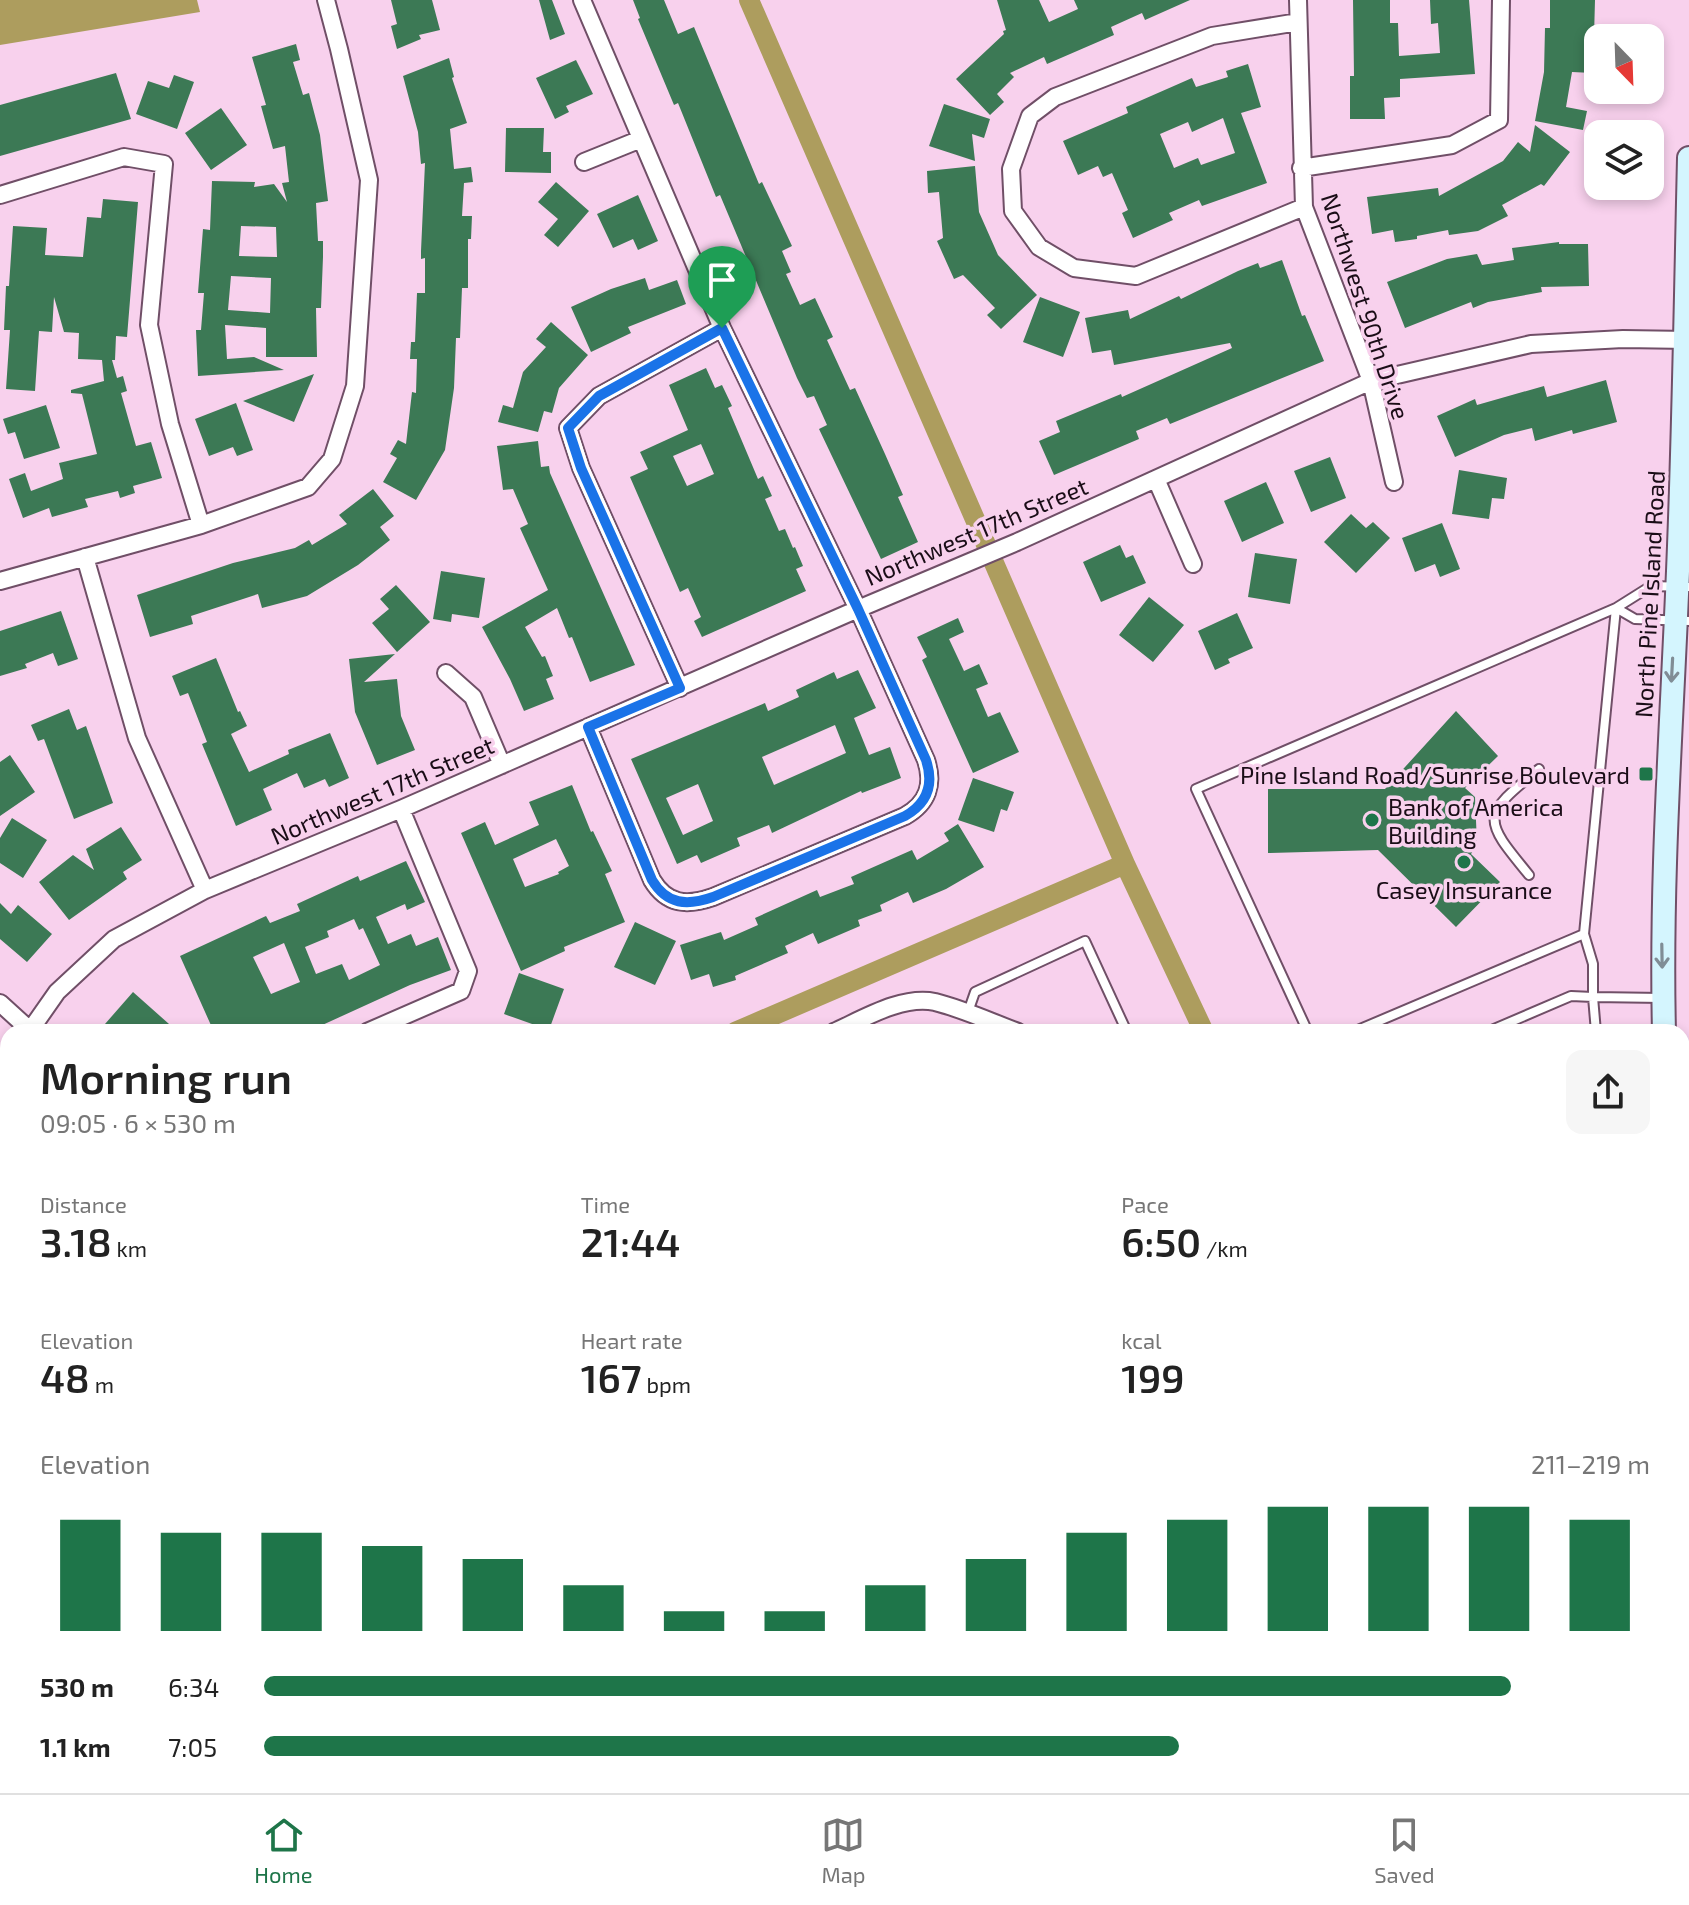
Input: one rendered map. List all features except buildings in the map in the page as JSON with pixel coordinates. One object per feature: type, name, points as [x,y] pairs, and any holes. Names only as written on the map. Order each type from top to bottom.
[{"type":"main road","name":"North Pine Island Road","points":[[1664,1024],[1662,946],[1666,790],[1682,621],[1689,158]]},
{"type":"street","points":[[1,579],[201,525],[308,487],[332,459],[355,386],[369,180],[326,0]]},
{"type":"street","points":[[582,0],[722,328],[858,609],[926,760],[931,778],[926,796],[915,810],[905,816],[702,900],[679,903],[665,897],[655,886],[588,727]]},
{"type":"street","name":"Northwest 90th Drive","points":[[1298,0],[1304,207],[1371,381],[1394,482]]},
{"type":"street","points":[[1301,168],[1452,145],[1499,120],[1501,0]]},
{"type":"street","points":[[1298,22],[1212,36],[1055,97],[1030,116],[1011,169],[1013,211],[1039,247],[1074,268],[1120,274],[1136,276],[1304,207]]},
{"type":"street","points":[[584,162],[641,139]]},
{"type":"street","points":[[0,195],[124,157],[164,164],[149,325],[170,424],[201,525]]},
{"type":"street","points":[[680,688],[581,468],[568,428],[599,396],[722,328]]},
{"type":"street","name":"Northwest 17th Street","points":[[36,1024],[57,992],[114,939],[205,890],[401,809],[1017,542],[1371,381],[1531,344],[1623,339],[1687,340]]},
{"type":"street","points":[[1156,479],[1193,564]]},
{"type":"street","points":[[85,557],[137,738],[205,890]]},
{"type":"street","points":[[446,673],[473,697],[502,765]]},
{"type":"street","points":[[385,1024],[461,991],[468,971],[401,809]]},
{"type":"street","points":[[852,1024],[887,1009],[933,1001],[995,1024]]},
{"type":"street","points":[[0,1003],[22,1024]]},
{"type":"lane","points":[[1304,1024],[1196,789],[1616,608],[1651,586],[1683,586]]},
{"type":"lane","points":[[1616,608],[1635,619],[1682,621]]},
{"type":"lane","points":[[1595,1024],[1593,964],[1584,934],[1616,608]]},
{"type":"lane","points":[[1529,875],[1499,839],[1495,812],[1504,797],[1539,769]]},
{"type":"lane","points":[[1372,1024],[1584,934]]},
{"type":"lane","points":[[967,1014],[975,992],[1085,941],[1123,1024]]},
{"type":"lane","points":[[1506,1024],[1571,996],[1664,998]]},
{"type":"shaded area","points":[[0,0],[197,0],[200,12],[0,45]]},
{"type":"waterway","points":[[749,0],[1125,864],[1200,1024]]},
{"type":"waterway","points":[[754,1024],[1125,864]]},
{"type":"place","name":"Pine Island Road/Sunrise Boulevard","points":[[1646,774]]},
{"type":"place","name":"Bank of America Building","points":[[1372,820]]},
{"type":"place","name":"Casey Insurance","points":[[1464,862]]},
{"type":"route","points":[[722,328],[858,609],[926,760],[931,778],[930,788],[921,804],[905,816],[713,897],[679,903],[665,897],[652,880],[588,727],[680,688],[581,468],[568,428],[599,396],[722,328]]}]
